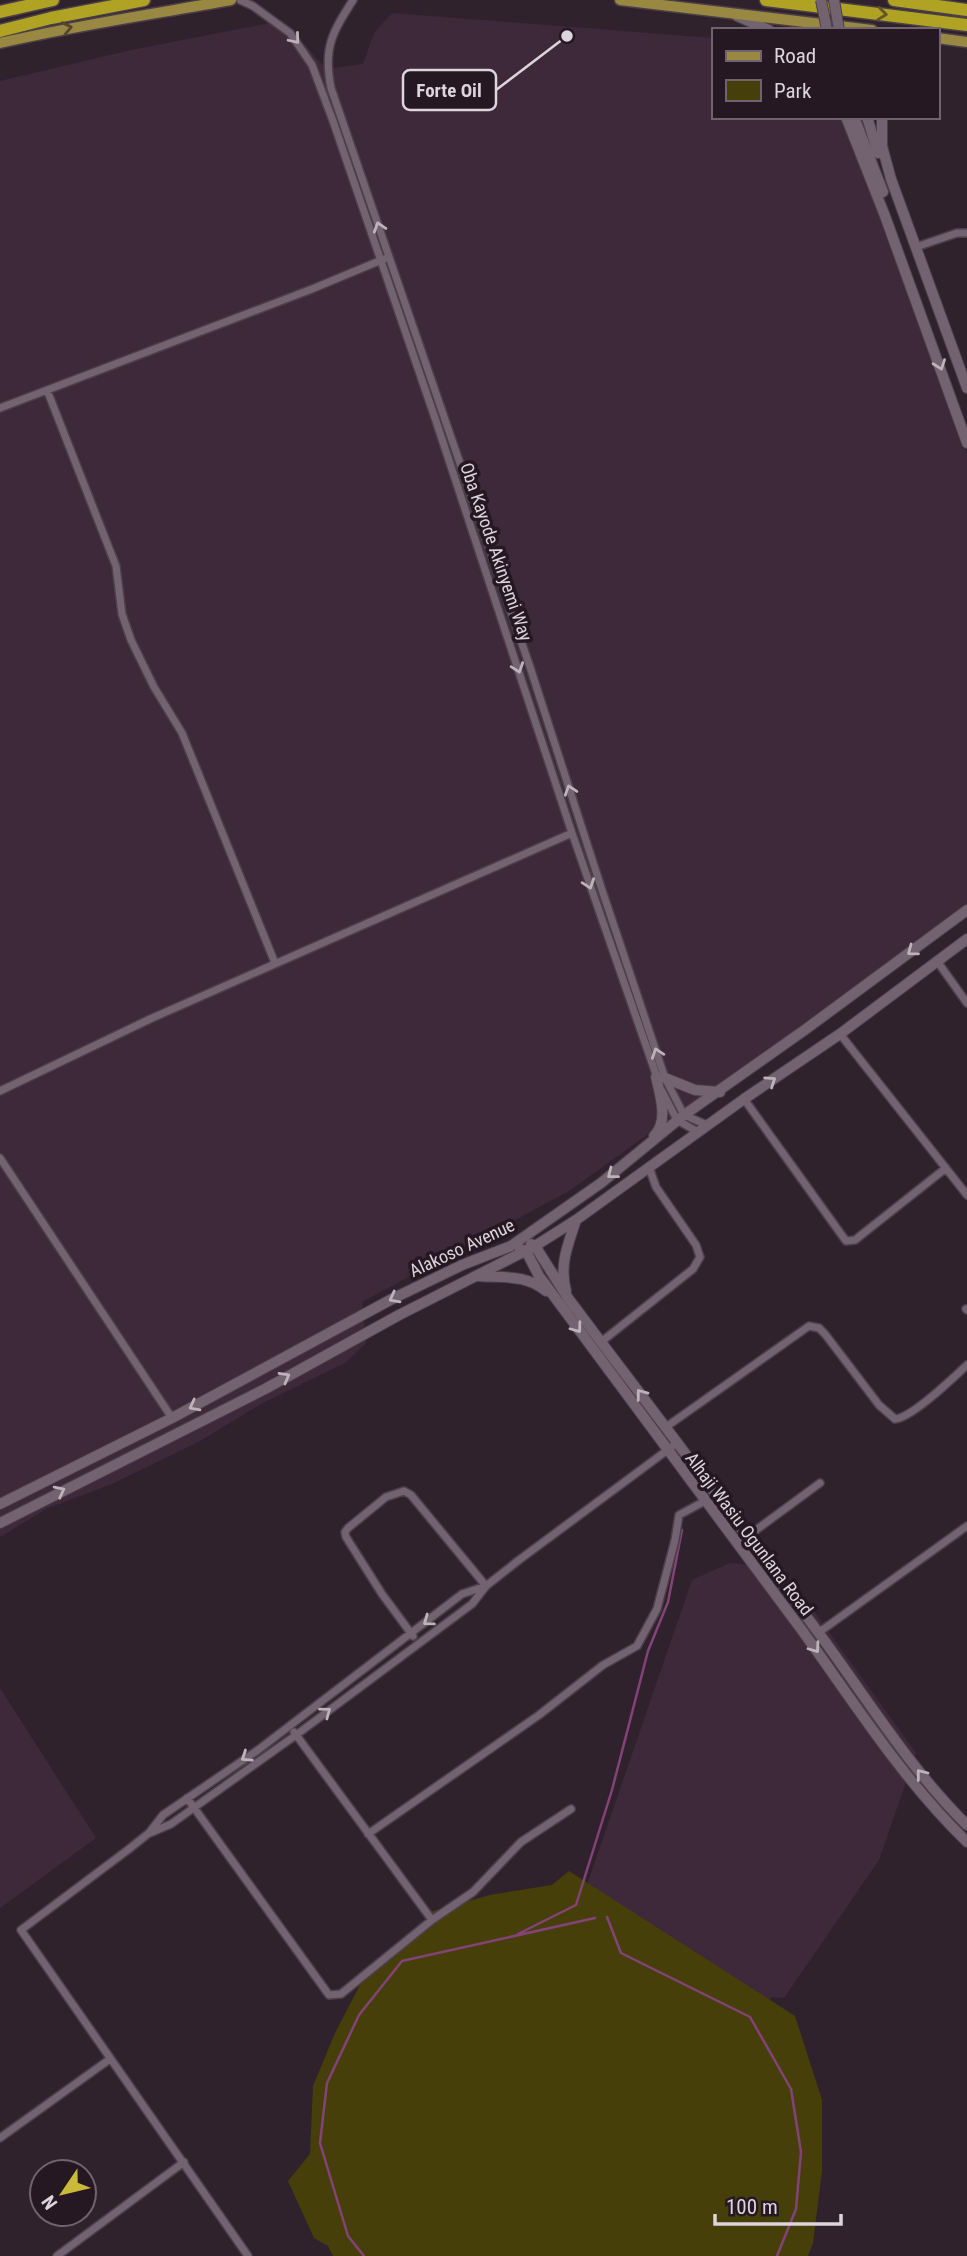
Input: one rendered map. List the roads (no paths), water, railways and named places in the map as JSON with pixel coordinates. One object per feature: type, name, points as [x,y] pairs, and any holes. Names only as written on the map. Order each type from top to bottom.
[{"type":"highway","points":[[0,12],[53,0]]},
{"type":"highway","points":[[0,32],[51,18],[144,0]]},
{"type":"highway","points":[[766,0],[967,25]]},
{"type":"highway","points":[[894,0],[967,10]]},
{"type":"main road","points":[[0,43],[114,19],[153,15],[231,0]]},
{"type":"main road","points":[[620,0],[856,28]]},
{"type":"main road","points":[[940,40],[967,43]]},
{"type":"street","name":"Oba Kayode Akinyemi Way","points":[[240,0],[253,6],[290,33],[312,65],[435,418],[572,833],[661,1077],[680,1118]]},
{"type":"street","name":"Oba Kayode Akinyemi Way","points":[[353,0],[332,38],[326,64],[331,88],[530,667],[661,1077]]},
{"type":"street","points":[[821,0],[827,28]]},
{"type":"street","points":[[834,0],[839,28]]},
{"type":"street","points":[[723,11],[764,28]]},
{"type":"street","points":[[847,119],[967,443]]},
{"type":"street","points":[[855,119],[926,309],[925,324]]},
{"type":"street","points":[[868,119],[884,176],[932,307],[942,319]]},
{"type":"street","points":[[882,119],[885,159],[967,388]]},
{"type":"street","points":[[916,247],[957,233],[967,233]]},
{"type":"street","points":[[0,408],[300,294],[388,257]]},
{"type":"street","points":[[47,390],[116,566],[122,614],[131,640],[187,745],[275,963]]},
{"type":"street","points":[[0,1091],[83,1050],[275,963],[572,833]]},
{"type":"street","name":"Alakoso Avenue","points":[[0,1504],[172,1418],[392,1299],[462,1265],[511,1246],[563,1211],[680,1118],[967,910]]},
{"type":"street","name":"Alakoso Avenue","points":[[0,1523],[265,1389],[400,1315],[531,1248],[576,1220],[744,1099],[840,1034],[967,939]]},
{"type":"street","points":[[937,961],[967,1003]]},
{"type":"street","points":[[840,1034],[967,1195]]},
{"type":"street","points":[[634,1157],[659,1131],[661,1077],[695,1090],[720,1091]]},
{"type":"street","points":[[744,1099],[846,1241],[855,1240],[946,1168]]},
{"type":"street","points":[[680,1118],[702,1129]]},
{"type":"street","points":[[0,1158],[172,1418]]},
{"type":"street","points":[[601,1342],[693,1269],[700,1257],[696,1245],[656,1187],[649,1167]]},
{"type":"street","points":[[568,1298],[563,1264],[576,1220]]},
{"type":"street","points":[[521,1239],[531,1248]]},
{"type":"street","points":[[511,1246],[531,1248]]},
{"type":"street","name":"Alhaji Wasiu Ogunlana Road","points":[[531,1248],[935,1793],[967,1825]]},
{"type":"street","name":"Alhaji Wasiu Ogunlana Road","points":[[531,1248],[532,1267],[908,1778],[967,1842]]},
{"type":"street","points":[[477,1276],[523,1278],[539,1285],[556,1299]]},
{"type":"street","points":[[666,1427],[804,1327],[819,1328],[879,1405],[895,1419],[927,1401],[967,1365]]},
{"type":"street","points":[[149,1833],[163,1829],[296,1735],[472,1604],[486,1586],[677,1443]]},
{"type":"street","points":[[737,1544],[820,1483]]},
{"type":"street","points":[[418,1644],[346,1537],[348,1528],[386,1497],[404,1491],[411,1495],[486,1586]]},
{"type":"street","points":[[368,1834],[539,1715],[603,1665],[637,1646],[657,1609],[679,1515],[705,1501]]},
{"type":"street","points":[[818,1633],[967,1526]]},
{"type":"street","points":[[247,2256],[21,1930],[149,1833],[163,1815],[289,1726],[462,1594],[486,1586]]},
{"type":"street","points":[[289,1726],[432,1920]]},
{"type":"street","points":[[187,1798],[330,1995],[341,1994],[432,1920],[474,1892],[520,1842],[571,1809]]},
{"type":"street","points":[[0,2138],[110,2059]]},
{"type":"street","points":[[57,2256],[184,2162]]},
{"type":"waterway","points":[[518,1934],[576,1905],[612,1790],[648,1651],[668,1602],[682,1530]]},
{"type":"waterway","points":[[607,1917],[621,1953],[750,2017],[791,2089],[801,2152],[796,2209],[777,2256]]},
{"type":"waterway","points":[[364,2256],[348,2236],[320,2143],[327,2083],[359,2015],[402,1961],[595,1918]]},
{"type":"place","name":"Forte Oil","points":[[567,36]]}]
